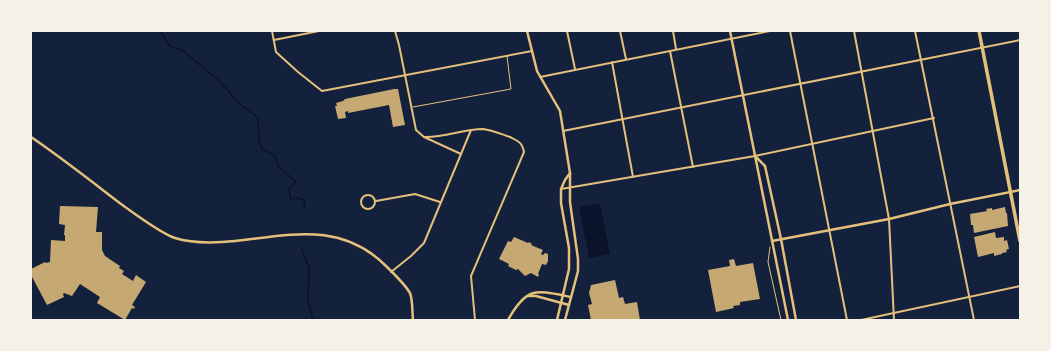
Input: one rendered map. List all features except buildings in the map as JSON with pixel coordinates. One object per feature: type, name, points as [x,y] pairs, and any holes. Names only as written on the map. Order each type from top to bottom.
[{"type":"main road","points":[[979,31],[1020,241]]},
{"type":"street","points":[[272,31],[276,52],[322,91],[532,51]]},
{"type":"street","points":[[274,40],[319,31]]},
{"type":"street","points":[[395,31],[416,130],[424,137],[461,154]]},
{"type":"street","points":[[527,31],[539,77],[560,111],[570,173],[570,202],[578,259],[578,271],[565,320]]},
{"type":"street","points":[[567,31],[575,70]]},
{"type":"street","points":[[620,31],[626,60]]},
{"type":"street","points":[[673,31],[676,50]]},
{"type":"street","points":[[730,31],[788,320]]},
{"type":"street","points":[[539,77],[770,31]]},
{"type":"street","points":[[790,31],[847,320]]},
{"type":"street","points":[[854,31],[889,219],[894,320]]},
{"type":"street","points":[[915,31],[934,118],[974,320]]},
{"type":"street","points":[[564,131],[1020,40]]},
{"type":"street","points":[[670,51],[693,167]]},
{"type":"street","points":[[612,62],[633,177]]},
{"type":"street","points":[[561,189],[755,156],[934,118]]},
{"type":"street","points":[[424,137],[435,138],[471,130],[484,129],[496,132],[520,142],[524,152],[471,276],[475,320]]},
{"type":"street","points":[[392,272],[424,243],[471,130]]},
{"type":"street","points":[[31,137],[134,213],[174,238],[213,243],[296,234],[321,234],[341,238],[364,248],[379,259],[409,293],[413,320]]},
{"type":"street","points":[[755,156],[765,166],[781,239],[796,320]]},
{"type":"street","points":[[557,320],[569,269],[569,248],[561,202],[561,189],[570,173]]},
{"type":"street","points":[[772,241],[889,219],[950,204],[1020,190]]},
{"type":"street","points":[[376,201],[415,194],[441,202]]},
{"type":"street","points":[[367,195],[372,195],[376,201],[373,208],[364,208],[361,204],[363,197],[367,195]]},
{"type":"street","points":[[861,320],[1020,286]]},
{"type":"street","points":[[508,320],[518,303],[527,296],[544,291],[571,297]]},
{"type":"street","points":[[527,296],[536,296],[569,304]]},
{"type":"lane","points":[[411,107],[511,90],[507,56]]},
{"type":"path","points":[[772,241],[768,250],[767,258],[780,320]]},
{"type":"water","points":[[600,203],[610,254],[589,258],[579,207]]},
{"type":"waterway","points":[[160,31],[170,46],[182,50],[219,81],[242,106],[258,117],[259,140],[262,149],[274,155],[279,167],[296,182],[289,188],[290,199],[298,198],[304,200],[305,209]]},
{"type":"waterway","points":[[301,247],[309,268],[308,300],[313,320]]}]
